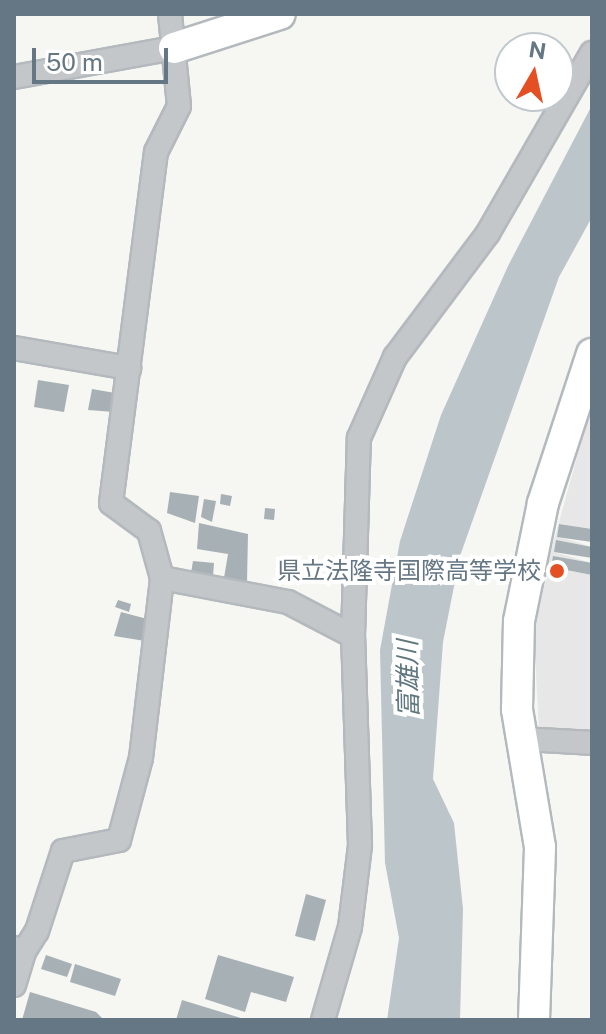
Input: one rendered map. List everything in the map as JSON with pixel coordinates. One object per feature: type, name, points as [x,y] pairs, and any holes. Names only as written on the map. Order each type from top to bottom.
[{"type":"street","points":[[14,985],[20,949],[63,851],[119,840],[141,758],[162,578],[149,531],[111,503],[156,152],[179,106],[170,14]]},
{"type":"street","points":[[14,77],[174,48],[280,14]]},
{"type":"street","points":[[323,1020],[357,884],[353,636],[355,465],[366,414],[395,357],[488,233],[592,53]]},
{"type":"street","points":[[14,348],[129,368]]},
{"type":"street","points":[[534,1020],[540,847],[523,739],[516,667],[528,566],[592,354]]},
{"type":"street","points":[[162,578],[288,602],[353,636]]},
{"type":"street","points":[[523,739],[592,743]]},
{"type":"shaded area","name":"県立法隆寺国際高等学校","points":[[592,403],[592,529],[560,524],[557,536],[592,547],[556,541],[554,552],[592,563],[551,567],[592,575],[592,734],[539,732],[533,616]]},
{"type":"water","name":"富雄川","points":[[592,105],[592,217],[559,277],[460,556],[443,642],[433,779],[454,823],[463,909],[460,1020],[387,1020],[399,938],[385,863],[380,650],[400,541],[441,415],[508,266]]},
{"type":"building","points":[[38,380],[69,385],[64,412],[34,407]]},
{"type":"building","points":[[92,389],[115,393],[114,412],[88,410]]},
{"type":"building","points":[[170,492],[199,496],[195,523],[167,513]]},
{"type":"building","points":[[221,494],[232,496],[230,506],[220,504]]},
{"type":"building","points":[[204,499],[216,501],[212,522],[201,517]]},
{"type":"building","points":[[265,508],[275,509],[274,520],[264,519]]},
{"type":"building","points":[[199,523],[248,534],[247,582],[224,578],[228,554],[197,549]]},
{"type":"building","points":[[559,524],[592,529],[592,542],[557,537]]},
{"type":"building","points":[[556,540],[592,547],[592,558],[554,552]]},
{"type":"building","points":[[553,556],[592,563],[592,575],[551,567]]},
{"type":"building","points":[[193,561],[214,563],[213,576],[191,573]]},
{"type":"building","points":[[118,600],[131,604],[129,612],[115,607]]},
{"type":"building","points":[[121,612],[151,620],[145,641],[114,636]]},
{"type":"building","points":[[306,894],[326,900],[315,941],[295,936]]},
{"type":"building","points":[[46,955],[72,964],[67,977],[41,969]]},
{"type":"building","points":[[218,955],[294,977],[286,1002],[251,992],[245,1012],[205,999]]},
{"type":"building","points":[[75,964],[121,979],[115,996],[70,982]]},
{"type":"building","points":[[30,992],[96,1012],[104,1020],[22,1020]]},
{"type":"building","points":[[182,1000],[244,1019],[244,1020],[176,1020]]},
{"type":"place","name":"県立法隆寺国際高等学校","points":[[557,571]]}]
